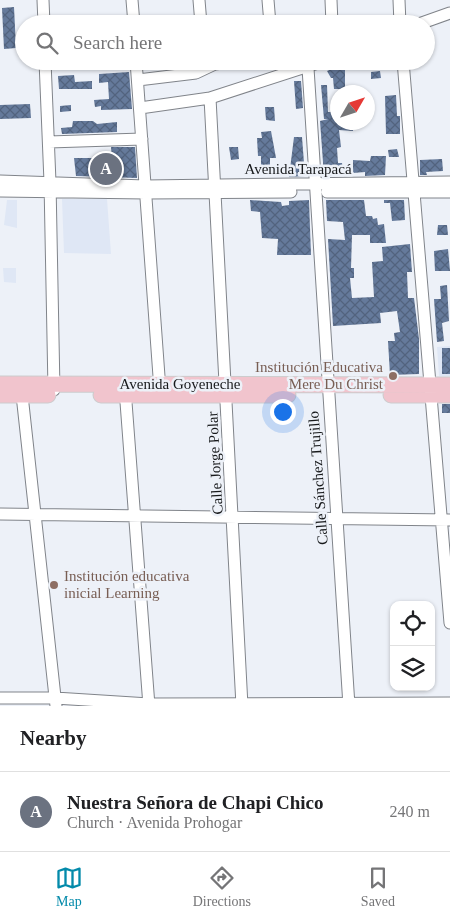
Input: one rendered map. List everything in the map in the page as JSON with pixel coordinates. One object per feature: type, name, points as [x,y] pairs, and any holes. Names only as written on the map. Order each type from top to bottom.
[{"type":"main road","name":"Avenida Goyeneche","points":[[0,384],[54,390],[226,389],[327,391],[431,390],[450,385]]},
{"type":"main road","name":"Avenida Goyeneche","points":[[0,395],[22,395],[54,390]]},
{"type":"main road","name":"Avenida Goyeneche","points":[[431,390],[450,395]]},
{"type":"street","points":[[43,0],[44,15]]},
{"type":"street","points":[[132,0],[133,15]]},
{"type":"street","points":[[199,0],[200,15]]},
{"type":"street","points":[[268,0],[269,15]]},
{"type":"street","points":[[331,0],[332,15]]},
{"type":"street","points":[[399,0],[400,15]]},
{"type":"street","points":[[435,18],[450,13]]},
{"type":"street","points":[[45,70],[49,142],[54,390]]},
{"type":"street","points":[[137,70],[160,389]]},
{"type":"street","points":[[138,80],[185,70]]},
{"type":"street","points":[[140,108],[210,98],[301,70]]},
{"type":"street","name":"Calle Sánchez Trujillo","points":[[308,70],[348,704]]},
{"type":"street","points":[[404,70],[431,390],[445,520],[450,623]]},
{"type":"street","name":"Calle Jorge Polar","points":[[210,98],[234,517],[242,704]]},
{"type":"street","points":[[49,142],[142,139]]},
{"type":"street","points":[[0,181],[50,187]]},
{"type":"street","name":"Avenida Tarapacá","points":[[50,187],[146,190],[414,187],[450,182]]},
{"type":"street","points":[[0,191],[50,187]]},
{"type":"street","name":"Avenida Tarapacá","points":[[414,187],[450,192]]},
{"type":"street","points":[[125,390],[149,705]]},
{"type":"street","points":[[22,395],[55,702]]},
{"type":"street","points":[[0,514],[445,520]]},
{"type":"street","points":[[0,698],[149,705],[450,703]]},
{"type":"shaded area","points":[[62,199],[107,199],[111,254],[64,253]]},
{"type":"shaded area","points":[[7,200],[17,200],[17,228],[4,225]]},
{"type":"shaded area","points":[[3,268],[16,268],[16,283],[4,282]]},
{"type":"shaded area","points":[[450,346],[450,376],[439,376],[437,347]]},
{"type":"building","points":[[14,7],[15,48],[4,49],[2,8]]},
{"type":"building","points":[[345,70],[345,85],[334,85],[333,78],[331,78],[327,71]]},
{"type":"building","points":[[380,71],[381,78],[371,79],[371,72]]},
{"type":"building","points":[[129,72],[132,109],[101,110],[101,106],[95,107],[94,100],[109,99],[108,82],[99,83],[99,74]]},
{"type":"building","points":[[74,75],[75,82],[92,81],[92,89],[59,89],[58,76]]},
{"type":"building","points":[[294,81],[301,81],[303,108],[296,109]]},
{"type":"building","points":[[321,85],[327,85],[330,130],[339,130],[341,147],[337,148],[338,163],[342,163],[344,176],[324,176],[320,121],[328,119],[324,119]]},
{"type":"building","points":[[396,95],[397,116],[400,116],[400,134],[386,134],[385,96]]},
{"type":"building","points":[[30,104],[31,118],[0,119],[0,105]]},
{"type":"building","points":[[71,105],[71,111],[60,112],[60,106]]},
{"type":"building","points":[[265,107],[274,107],[275,121],[266,120]]},
{"type":"building","points":[[73,121],[93,121],[97,124],[117,122],[117,132],[62,134],[61,128],[72,127]]},
{"type":"building","points":[[271,131],[276,158],[270,158],[270,166],[261,166],[261,156],[258,156],[257,138],[262,138],[261,132]]},
{"type":"building","points":[[294,137],[302,137],[305,176],[289,177]]},
{"type":"building","points":[[111,147],[135,147],[137,178],[76,176],[74,158],[112,158]]},
{"type":"building","points":[[229,147],[238,147],[239,159],[231,160]]},
{"type":"building","points":[[397,149],[399,157],[389,157],[388,150]]},
{"type":"building","points":[[371,156],[386,156],[385,175],[365,176],[365,172],[353,173],[353,160],[370,161]]},
{"type":"building","points":[[442,159],[443,171],[426,172],[427,175],[420,175],[420,160]]},
{"type":"building","points":[[250,200],[281,202],[282,206],[289,205],[289,201],[309,200],[311,255],[277,255],[278,239],[262,238],[260,212],[251,211]]},
{"type":"building","points":[[326,200],[364,200],[366,216],[372,216],[373,219],[377,218],[378,225],[384,224],[386,243],[370,243],[370,235],[352,235],[351,268],[354,268],[354,278],[350,278],[352,298],[374,297],[372,262],[383,261],[382,247],[410,244],[412,272],[407,272],[408,298],[414,298],[419,339],[419,374],[390,375],[388,341],[395,341],[394,333],[400,332],[397,311],[380,313],[381,323],[333,326],[328,239],[345,240],[343,222],[327,221]]},
{"type":"building","points":[[384,200],[404,200],[405,220],[392,221],[390,203],[384,203]]},
{"type":"building","points":[[438,225],[447,225],[448,235],[437,235]]},
{"type":"building","points":[[448,249],[450,271],[435,271],[434,251]]},
{"type":"building","points":[[447,285],[449,321],[442,323],[444,341],[437,342],[434,299],[441,299],[440,286]]},
{"type":"building","points":[[442,348],[450,348],[450,374],[442,374]]},
{"type":"building","points":[[442,404],[450,404],[450,413],[442,413]]},
{"type":"place","name":"Nuestra Señora de Chapi Chico","points":[[106,169]]},
{"type":"place","name":"Institución Educativa Mere Du Christ","points":[[393,376]]},
{"type":"place","name":"Institución educativa inicial Learning","points":[[54,585]]}]
